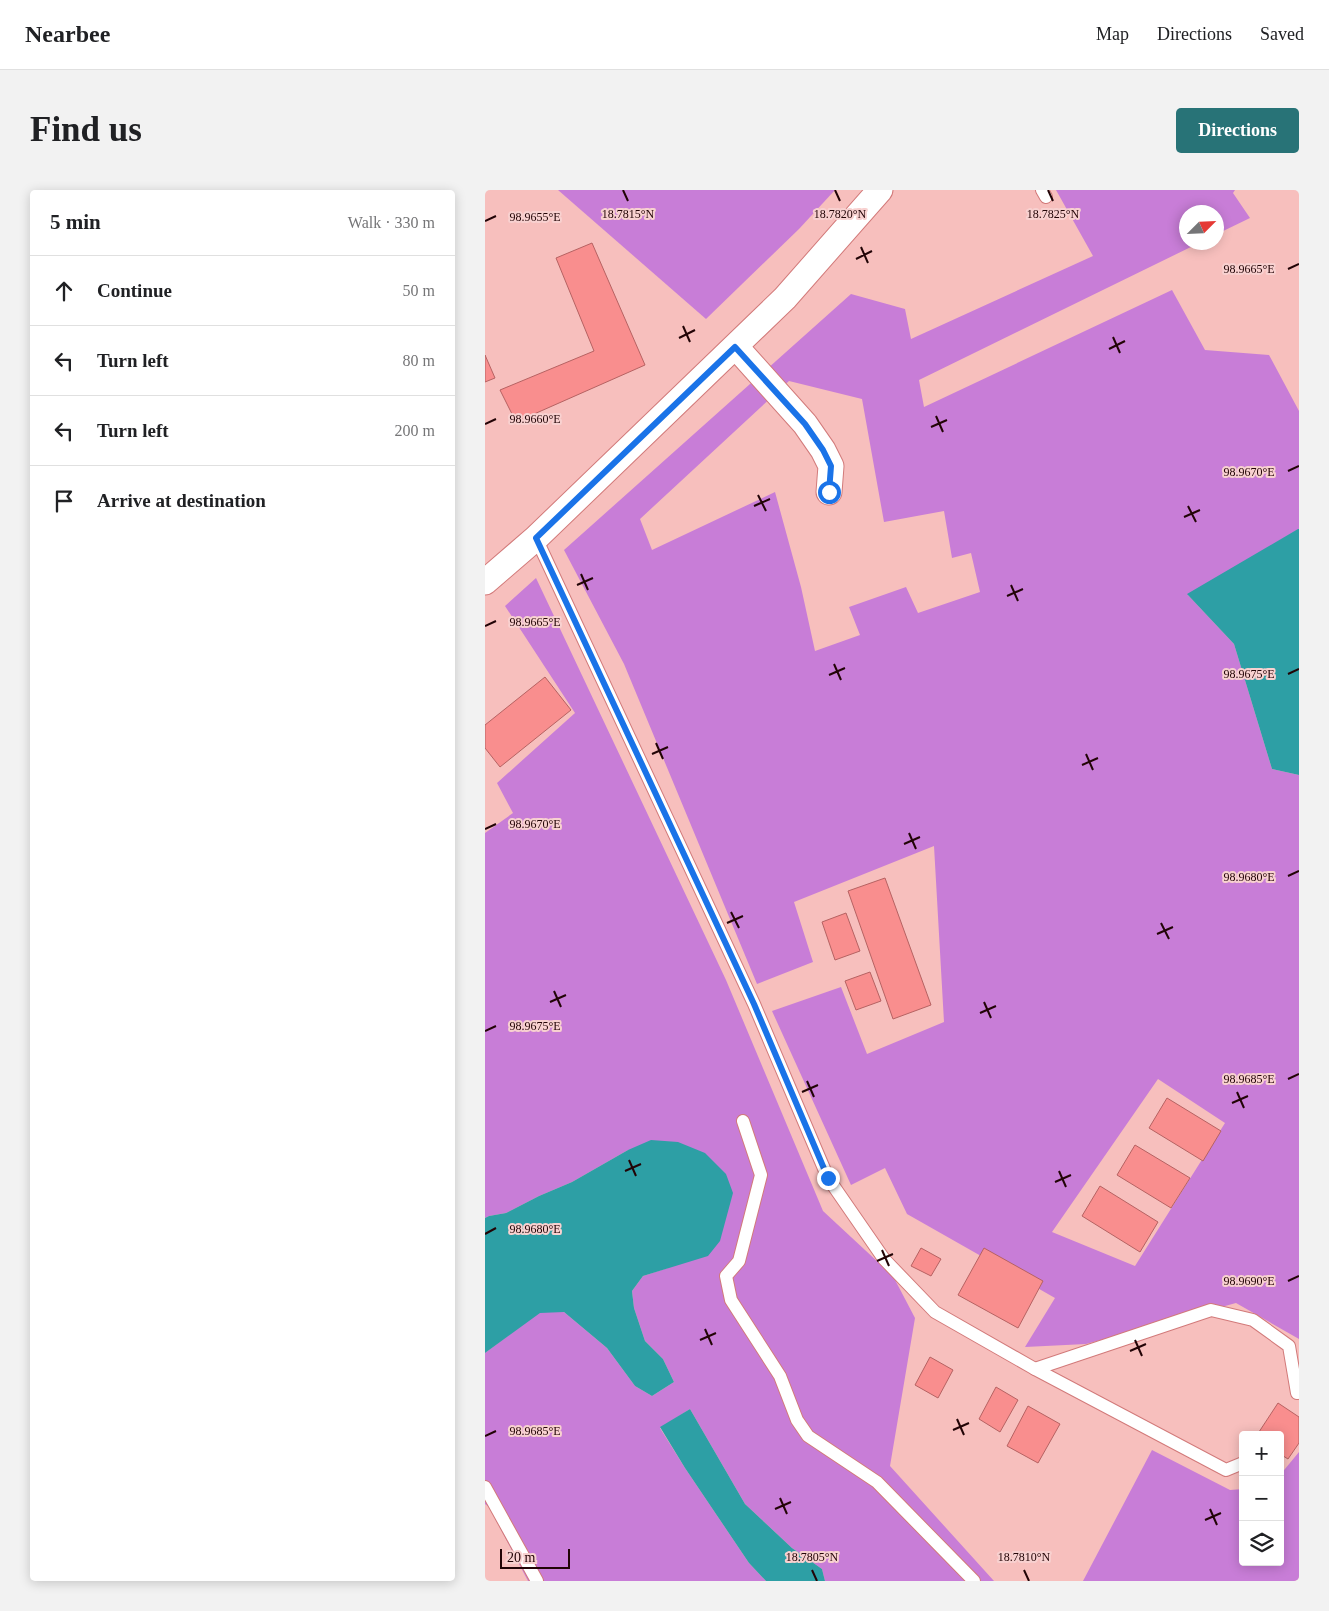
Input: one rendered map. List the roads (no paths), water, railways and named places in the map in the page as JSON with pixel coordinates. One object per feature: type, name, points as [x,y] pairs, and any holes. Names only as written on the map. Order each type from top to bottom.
[{"type":"street","points":[[485,582],[536,538],[785,298],[880,190]]},
{"type":"street","points":[[735,347],[805,424],[823,450],[831,466],[829,492]]},
{"type":"lane","points":[[536,538],[754,1004],[828,1178],[884,1259],[935,1312],[1035,1369],[1226,1470],[1239,1465]]},
{"type":"lane","points":[[743,1121],[761,1175],[739,1261],[726,1276],[731,1300],[780,1376],[797,1420],[808,1436],[877,1482],[974,1581]]},
{"type":"lane","points":[[1035,1369],[1211,1310],[1253,1320],[1289,1346],[1297,1394]]},
{"type":"lane","points":[[485,1487],[537,1581]]},
{"type":"water","points":[[1298,529],[1299,775],[1272,769],[1234,644],[1187,594]]},
{"type":"water","points":[[651,1140],[678,1142],[705,1153],[726,1174],[733,1193],[720,1241],[708,1256],[643,1276],[632,1291],[634,1308],[645,1341],[663,1359],[674,1382],[652,1396],[635,1386],[607,1348],[564,1312],[540,1313],[485,1353],[485,1218],[506,1213],[572,1182],[628,1150]]},
{"type":"water","points":[[690,1409],[745,1504],[792,1548],[822,1569],[825,1581],[766,1581],[749,1563],[685,1468],[660,1427]]}]
